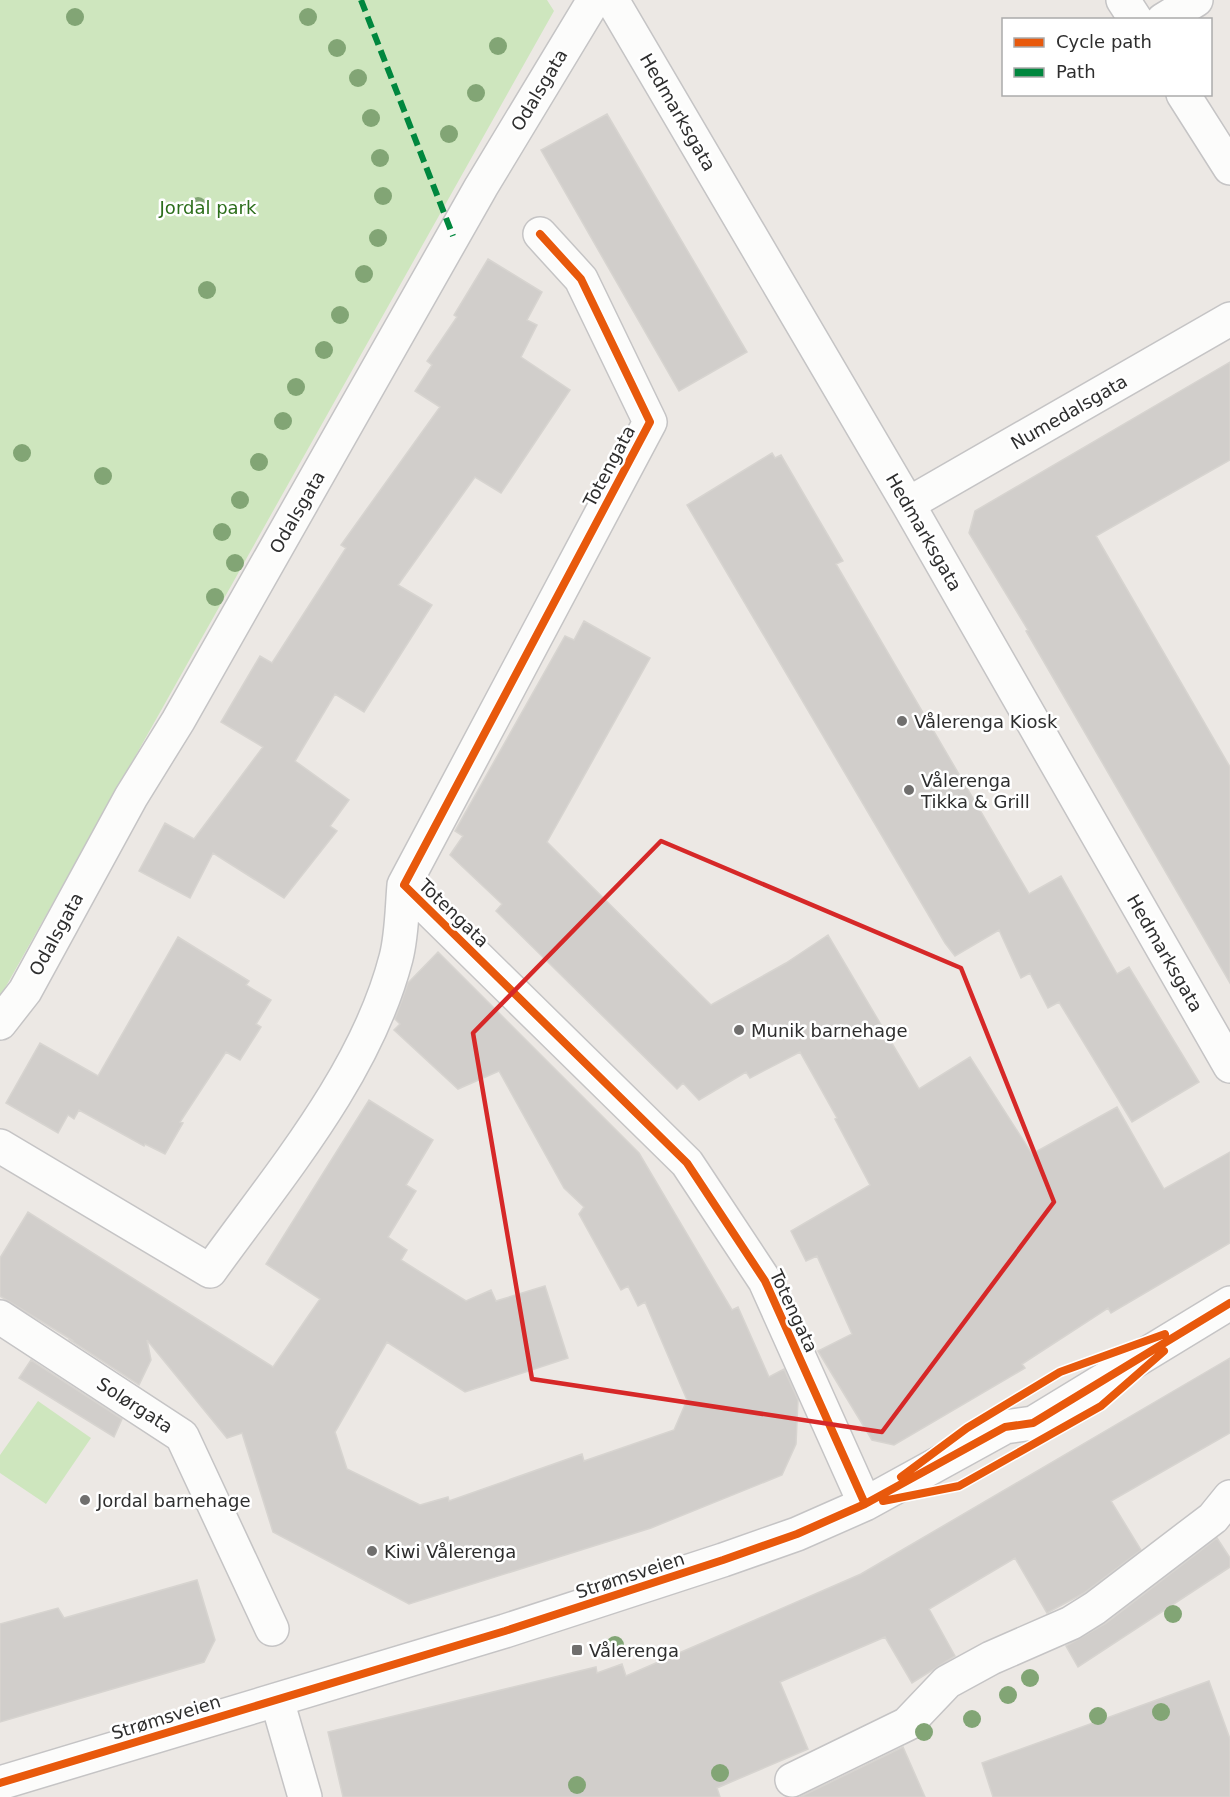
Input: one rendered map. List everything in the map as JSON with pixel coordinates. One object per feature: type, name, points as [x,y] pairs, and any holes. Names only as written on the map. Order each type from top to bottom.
[{"type":"street","name":"Odalsgata","points":[[0,1023],[25,991],[131,797],[178,721],[481,187],[594,0]]},
{"type":"street","name":"Hedmarksgata","points":[[612,0],[908,504],[1230,1066]]},
{"type":"street","points":[[1124,0],[1135,18]]},
{"type":"street","points":[[1166,18],[1197,0]]},
{"type":"street","points":[[1184,96],[1230,168]]},
{"type":"street","name":"Totengata","points":[[0,1146],[210,1271],[305,1139],[361,1052],[397,957],[404,885],[650,422],[581,279],[540,234]]},
{"type":"street","name":"Numedalsgata","points":[[908,504],[1230,319]]},
{"type":"street","name":"Totengata","points":[[404,885],[687,1162],[765,1281],[865,1504]]},
{"type":"street","name":"Strømsveien","points":[[0,1783],[614,1597],[797,1534],[865,1504],[1005,1427],[1033,1423],[1230,1303]]},
{"type":"street","name":"Solørgata","points":[[0,1317],[182,1436],[272,1629]]},
{"type":"street","points":[[792,1780],[907,1724],[947,1682],[991,1658],[1071,1623],[1095,1608],[1213,1518],[1230,1497]]},
{"type":"street","points":[[278,1700],[305,1797]]},
{"type":"highlighted area","points":[[661,841],[961,968],[1054,1202],[882,1432],[532,1379],[473,1033]]},
{"type":"green space","name":"Jordal park","points":[[0,0],[547,0],[554,11],[0,997]]},
{"type":"green space","points":[[38,1401],[91,1438],[46,1504],[0,1473],[0,1455]]},
{"type":"building","points":[[607,114],[747,352],[679,391],[541,150]]},
{"type":"building","points":[[488,259],[542,292],[527,320],[537,325],[521,357],[570,390],[501,493],[475,477],[398,585],[432,605],[364,712],[335,694],[295,761],[349,800],[330,826],[337,831],[284,898],[213,853],[190,898],[139,871],[165,823],[194,839],[263,747],[221,722],[260,656],[272,663],[346,548],[341,545],[440,407],[415,391],[432,365],[427,361],[457,317],[454,315]]},
{"type":"building","points":[[1230,362],[1230,460],[1096,536],[1230,767],[1230,983],[1026,631],[1028,630],[969,533],[975,511]]},
{"type":"building","points":[[772,453],[775,458],[781,455],[843,561],[836,564],[1029,894],[1061,876],[1117,974],[1129,967],[1199,1082],[1132,1122],[1059,1002],[1048,1008],[1030,973],[1021,978],[999,930],[955,956],[945,943],[687,505]]},
{"type":"building","points":[[584,621],[650,658],[547,842],[711,1005],[786,963],[828,935],[919,1089],[970,1057],[1032,1154],[1117,1107],[1164,1189],[1230,1152],[1230,1243],[1111,1313],[1108,1308],[1022,1364],[1025,1368],[894,1445],[872,1440],[818,1351],[852,1334],[817,1256],[806,1261],[791,1231],[870,1185],[835,1119],[837,1118],[800,1052],[750,1078],[746,1072],[699,1100],[683,1083],[677,1089],[496,911],[502,904],[450,855],[463,836],[455,831],[565,636],[574,640]]},
{"type":"building","points":[[178,937],[249,981],[246,985],[271,1000],[256,1024],[261,1027],[240,1060],[226,1052],[180,1122],[183,1123],[165,1154],[145,1144],[144,1146],[79,1110],[74,1119],[68,1115],[58,1133],[6,1103],[40,1043],[98,1076]]},
{"type":"building","points":[[438,952],[639,1153],[732,1310],[738,1307],[769,1377],[784,1369],[798,1400],[796,1444],[782,1475],[651,1528],[409,1604],[273,1532],[242,1433],[227,1438],[147,1340],[151,1360],[139,1385],[0,1296],[0,1258],[28,1212],[273,1367],[320,1299],[266,1264],[369,1100],[433,1140],[406,1185],[416,1191],[388,1237],[407,1250],[401,1260],[466,1301],[491,1290],[496,1301],[545,1286],[568,1358],[465,1392],[387,1342],[335,1432],[347,1469],[420,1505],[448,1497],[449,1501],[582,1454],[584,1461],[674,1430],[687,1400],[645,1302],[638,1306],[628,1286],[621,1290],[579,1214],[584,1207],[564,1188],[499,1071],[458,1089],[394,1030],[400,1024],[395,1019],[408,983]]},
{"type":"building","points":[[1230,1358],[1230,1433],[1111,1501],[1141,1550],[1084,1593],[1047,1613],[1015,1558],[929,1609],[955,1656],[912,1683],[885,1637],[780,1682],[808,1749],[717,1788],[720,1797],[343,1797],[328,1732],[596,1667],[597,1673],[622,1664],[626,1676],[861,1574]]},
{"type":"building","points":[[31,1360],[122,1419],[114,1437],[19,1378]]},
{"type":"building","points":[[1217,1538],[1230,1558],[1230,1567],[1078,1667],[1066,1646],[1106,1623]]},
{"type":"building","points":[[197,1580],[215,1640],[204,1662],[0,1722],[0,1624],[58,1608],[64,1618]]},
{"type":"building","points":[[1209,1681],[1230,1739],[1230,1797],[993,1797],[982,1763]]},
{"type":"building","points":[[903,1747],[925,1797],[800,1797]]},
{"type":"marked path","points":[[361,0],[453,236]]},
{"type":"cycle path","points":[[540,234],[581,279],[650,422],[404,885],[687,1163],[765,1281],[865,1504]]},
{"type":"cycle path","points":[[0,1783],[505,1631],[797,1534],[865,1504],[1005,1427],[1033,1423],[1230,1303]]},
{"type":"cycle path","points":[[901,1477],[967,1428],[1060,1372],[1165,1334]]},
{"type":"cycle path","points":[[883,1501],[959,1486],[1101,1406],[1164,1351]]},
{"type":"place","name":"Vålerenga Kiosk","points":[[902,721]]},
{"type":"place","name":"Vålerenga Tikka & Grill","points":[[909,790]]},
{"type":"place","name":"Munik barnehage","points":[[739,1030]]},
{"type":"place","name":"Jordal barnehage","points":[[85,1500]]},
{"type":"place","name":"Kiwi Vålerenga","points":[[372,1551]]},
{"type":"place","name":"Vålerenga","points":[[577,1650]]}]
